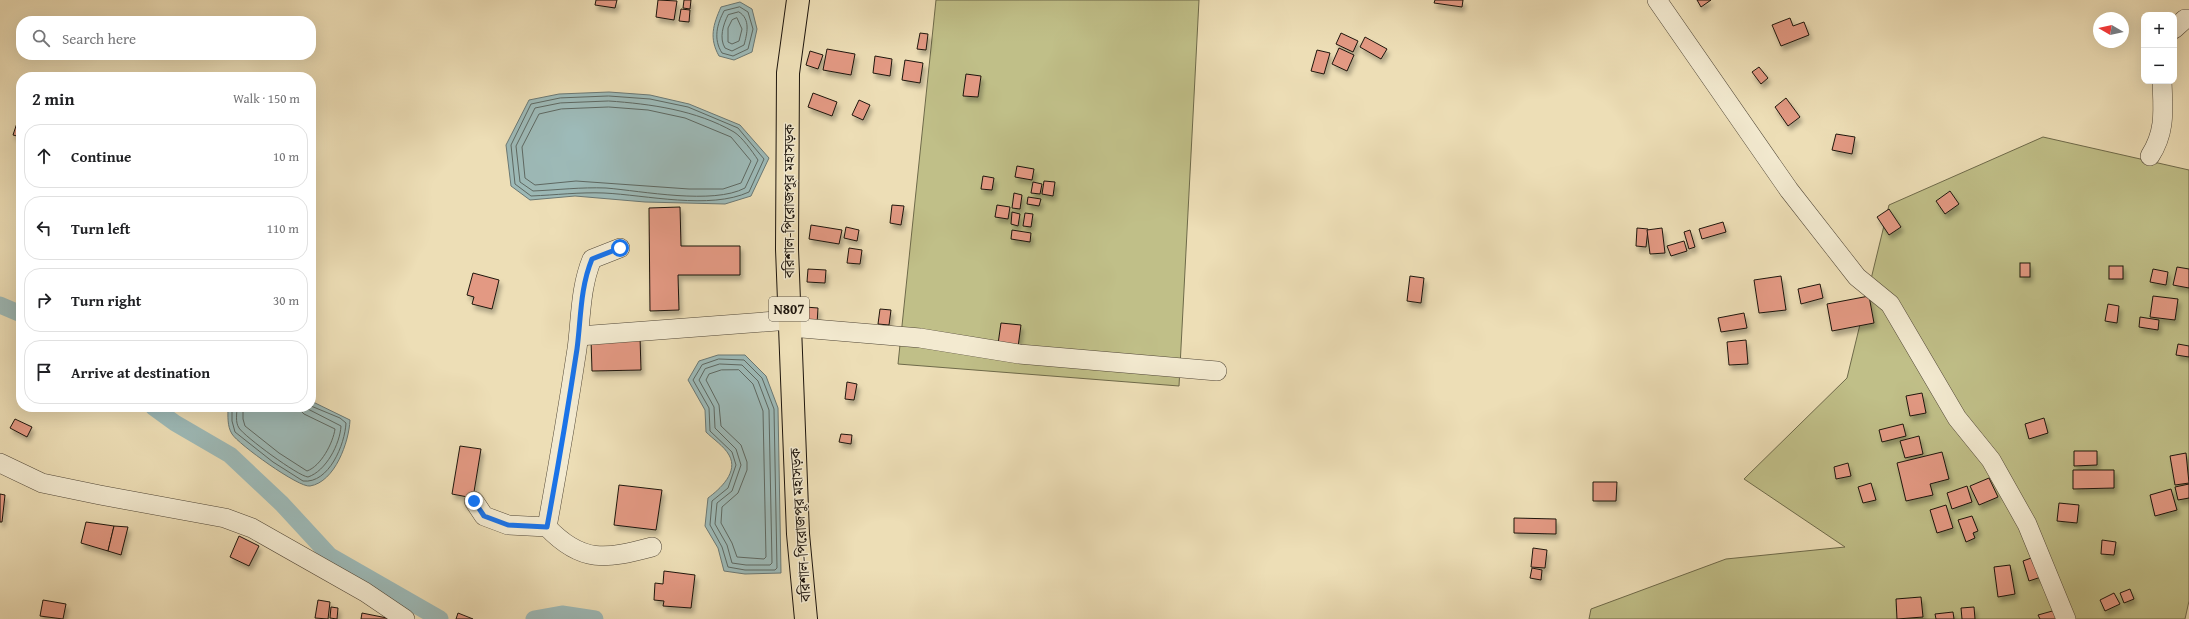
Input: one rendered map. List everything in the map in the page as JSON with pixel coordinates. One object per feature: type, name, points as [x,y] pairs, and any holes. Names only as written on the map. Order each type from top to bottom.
[{"type":"highway","name":"বরিশাল-পিরোজপুর মহাসড়ক","points":[[798,0],[788,73],[787,249],[798,534],[806,619]]},
{"type":"street","points":[[1657,0],[1794,196],[1857,278],[1890,304],[1957,418],[1991,460],[2028,524],[2066,619]]},
{"type":"street","points":[[2177,26],[2185,19],[2189,19]]},
{"type":"street","points":[[2150,156],[2158,144],[2163,125],[2162,84]]},
{"type":"street","points":[[547,527],[564,436],[579,336],[585,276],[592,259],[620,248]]},
{"type":"street","points":[[579,336],[790,323],[920,338],[1019,354],[1217,371]]},
{"type":"street","points":[[0,463],[42,482],[100,496],[225,518],[252,528],[365,592],[405,619]]},
{"type":"street","points":[[474,501],[484,516],[508,525],[547,527],[560,541],[591,556],[620,555],[652,547]]},
{"type":"shaded area","points":[[936,0],[1199,0],[1179,386],[898,364]]},
{"type":"shaded area","points":[[2043,137],[2189,170],[2189,601],[2185,619],[1589,619],[1591,609],[1726,559],[1845,547],[1744,479],[1847,378],[1889,205]]},
{"type":"water","points":[[740,2],[752,9],[757,29],[752,52],[734,60],[719,56],[714,43],[713,32],[721,7]]},
{"type":"water","points":[[609,92],[650,95],[689,104],[740,125],[769,158],[751,196],[725,204],[645,202],[575,196],[530,200],[511,186],[506,145],[529,100],[559,94]]},
{"type":"water","points":[[718,355],[745,355],[766,376],[778,408],[781,573],[745,574],[724,571],[718,548],[705,526],[708,498],[727,480],[732,468],[729,455],[706,432],[705,410],[688,380],[699,361]]},
{"type":"water","points":[[316,403],[350,420],[347,439],[339,460],[327,477],[319,483],[310,486],[304,485],[282,473],[245,447],[230,431],[228,412],[316,412]]},
{"type":"building","points":[[596,0],[617,0],[615,8],[595,5]]},
{"type":"building","points":[[658,0],[677,1],[674,20],[656,17]]},
{"type":"building","points":[[684,0],[691,0],[690,9],[683,8]]},
{"type":"building","points":[[1435,0],[1463,0],[1462,7],[1434,3]]},
{"type":"building","points":[[1697,0],[1711,0],[1701,7]]},
{"type":"building","points":[[681,9],[690,10],[689,22],[679,21]]},
{"type":"building","points":[[1790,18],[1793,26],[1804,22],[1809,35],[1781,46],[1772,25]]},
{"type":"building","points":[[920,33],[928,34],[926,50],[917,49]]},
{"type":"building","points":[[1341,33],[1358,41],[1353,52],[1336,44]]},
{"type":"building","points":[[1365,37],[1387,49],[1381,59],[1360,47]]},
{"type":"building","points":[[1339,48],[1354,55],[1347,71],[1332,64]]},
{"type":"building","points":[[827,49],[855,54],[851,75],[823,70]]},
{"type":"building","points":[[1317,50],[1330,53],[1324,74],[1311,71]]},
{"type":"building","points":[[810,51],[823,55],[818,69],[806,65]]},
{"type":"building","points":[[875,56],[892,59],[890,76],[873,73]]},
{"type":"building","points":[[905,60],[923,63],[920,83],[902,80]]},
{"type":"building","points":[[1759,67],[1768,78],[1761,84],[1752,72]]},
{"type":"building","points":[[966,74],[981,76],[978,97],[963,96]]},
{"type":"building","points":[[813,93],[837,102],[832,116],[808,107]]},
{"type":"building","points":[[1786,98],[1800,117],[1788,126],[1775,107]]},
{"type":"building","points":[[859,100],[870,105],[863,120],[852,115]]},
{"type":"building","points":[[16,126],[16,136],[13,135]]},
{"type":"building","points":[[1836,134],[1855,137],[1852,154],[1832,150]]},
{"type":"building","points":[[1017,166],[1034,169],[1032,180],[1015,177]]},
{"type":"building","points":[[983,176],[994,178],[992,190],[981,189]]},
{"type":"building","points":[[1044,181],[1055,182],[1053,196],[1042,194]]},
{"type":"building","points":[[1033,182],[1042,184],[1040,194],[1031,193]]},
{"type":"building","points":[[1950,191],[1959,204],[1945,214],[1936,201]]},
{"type":"building","points":[[1014,193],[1022,195],[1020,209],[1012,208]]},
{"type":"building","points":[[1028,197],[1041,199],[1039,206],[1027,204]]},
{"type":"building","points":[[892,205],[904,206],[901,225],[890,223]]},
{"type":"building","points":[[997,205],[1010,207],[1008,219],[995,217]]},
{"type":"building","points":[[680,207],[681,246],[740,246],[740,275],[678,275],[679,310],[650,311],[649,208]]},
{"type":"building","points":[[1889,209],[1901,227],[1889,235],[1877,217]]},
{"type":"building","points":[[1012,212],[1020,214],[1018,226],[1011,224]]},
{"type":"building","points":[[1025,213],[1033,214],[1031,227],[1023,226]]},
{"type":"building","points":[[1723,222],[1726,232],[1702,239],[1699,229]]},
{"type":"building","points":[[811,225],[842,230],[839,244],[809,239]]},
{"type":"building","points":[[846,227],[859,230],[857,241],[844,238]]},
{"type":"building","points":[[1637,228],[1648,229],[1646,247],[1636,246]]},
{"type":"building","points":[[1662,228],[1665,253],[1650,254],[1647,230]]},
{"type":"building","points":[[1012,230],[1031,233],[1030,242],[1011,239]]},
{"type":"building","points":[[1690,230],[1695,247],[1689,249],[1684,232]]},
{"type":"building","points":[[1684,241],[1687,251],[1671,256],[1667,246]]},
{"type":"building","points":[[849,248],[862,250],[860,264],[847,263]]},
{"type":"building","points":[[2020,263],[2030,263],[2030,277],[2020,277]]},
{"type":"building","points":[[2109,266],[2123,266],[2123,279],[2109,279]]},
{"type":"building","points":[[2177,267],[2189,269],[2189,288],[2173,285]]},
{"type":"building","points":[[808,269],[826,270],[825,283],[807,282]]},
{"type":"building","points":[[2153,269],[2168,272],[2166,285],[2150,282]]},
{"type":"building","points":[[473,273],[499,280],[492,309],[472,304],[474,297],[467,295]]},
{"type":"building","points":[[1410,276],[1424,278],[1421,303],[1407,301]]},
{"type":"building","points":[[1781,276],[1786,310],[1759,313],[1754,280]]},
{"type":"building","points":[[1820,284],[1823,298],[1801,304],[1798,289]]},
{"type":"building","points":[[1869,296],[1874,323],[1832,331],[1827,304]]},
{"type":"building","points":[[2153,296],[2178,299],[2175,320],[2150,317]]},
{"type":"building","points":[[2108,304],[2119,306],[2117,323],[2105,321]]},
{"type":"building","points":[[805,307],[818,308],[817,324],[804,323]]},
{"type":"building","points":[[880,309],[891,310],[889,325],[878,324]]},
{"type":"building","points":[[1744,313],[1747,328],[1721,332],[1718,318]]},
{"type":"building","points":[[2140,317],[2159,320],[2158,330],[2139,327]]},
{"type":"building","points":[[1001,323],[1021,325],[1018,347],[998,344]]},
{"type":"building","points":[[640,337],[641,370],[592,371],[591,339]]},
{"type":"building","points":[[1746,340],[1748,364],[1729,365],[1727,342]]},
{"type":"building","points":[[2178,344],[2189,346],[2189,357],[2176,355]]},
{"type":"building","points":[[847,382],[857,384],[854,400],[845,399]]},
{"type":"building","points":[[1922,393],[1926,413],[1910,416],[1906,396]]},
{"type":"building","points":[[2044,418],[2048,433],[2029,439],[2025,424]]},
{"type":"building","points":[[15,419],[32,427],[27,437],[10,428]]},
{"type":"building","points":[[1903,424],[1906,436],[1882,442],[1879,430]]},
{"type":"building","points":[[841,434],[852,435],[851,444],[839,442]]},
{"type":"building","points":[[1919,436],[1923,454],[1905,458],[1900,441]]},
{"type":"building","points":[[460,446],[481,449],[473,498],[452,494]]},
{"type":"building","points":[[2074,451],[2097,451],[2097,465],[2074,466]]},
{"type":"building","points":[[1942,452],[1949,479],[1930,484],[1933,495],[1906,501],[1897,463]]},
{"type":"building","points":[[2186,453],[2189,483],[2175,485],[2170,456]]},
{"type":"building","points":[[1848,463],[1851,476],[1836,479],[1834,467]]},
{"type":"building","points":[[2073,470],[2114,470],[2114,488],[2073,489]]},
{"type":"building","points":[[1989,478],[1998,497],[1979,505],[1970,486]]},
{"type":"building","points":[[1593,482],[1617,482],[1616,501],[1593,501]]},
{"type":"building","points":[[1871,483],[1876,500],[1863,503],[1858,487]]},
{"type":"building","points":[[2189,484],[2189,498],[2178,500],[2175,487]]},
{"type":"building","points":[[619,485],[662,490],[656,530],[614,525]]},
{"type":"building","points":[[1967,486],[1972,502],[1952,509],[1947,493]]},
{"type":"building","points":[[2171,489],[2177,510],[2155,516],[2150,495]]},
{"type":"building","points":[[0,494],[5,495],[2,522],[0,522]]},
{"type":"building","points":[[2059,503],[2079,505],[2077,523],[2057,521]]},
{"type":"building","points":[[1946,505],[1953,528],[1937,533],[1930,510]]},
{"type":"building","points":[[1972,516],[1978,531],[1973,533],[1975,538],[1966,542],[1958,520]]},
{"type":"building","points":[[1514,518],[1556,519],[1556,534],[1514,533]]},
{"type":"building","points":[[86,522],[114,526],[108,551],[81,543]]},
{"type":"building","points":[[114,526],[128,527],[121,555],[108,551]]},
{"type":"building","points":[[239,536],[259,546],[249,566],[230,557]]},
{"type":"building","points":[[2102,540],[2116,542],[2114,555],[2101,554]]},
{"type":"building","points":[[1533,548],[1547,550],[1545,568],[1531,567]]},
{"type":"building","points":[[2034,557],[2041,577],[2029,581],[2023,561]]},
{"type":"building","points":[[2010,565],[2015,594],[1998,597],[1994,567]]},
{"type":"building","points":[[1532,568],[1542,570],[1541,580],[1530,578]]},
{"type":"building","points":[[664,571],[695,575],[691,608],[663,606],[664,601],[654,600],[655,583],[663,584]]},
{"type":"building","points":[[2130,589],[2134,599],[2124,603],[2120,593]]},
{"type":"building","points":[[2114,593],[2120,604],[2105,611],[2100,600]]},
{"type":"building","points":[[1921,597],[1923,617],[1897,619],[1896,599]]},
{"type":"building","points":[[43,600],[66,604],[63,619],[40,616]]},
{"type":"building","points":[[318,600],[330,602],[328,619],[315,618]]},
{"type":"building","points":[[331,607],[338,608],[337,619],[330,618]]},
{"type":"building","points":[[1974,607],[1975,619],[1962,619],[1961,608]]},
{"type":"building","points":[[2056,610],[2059,619],[2040,619],[2038,615]]},
{"type":"building","points":[[1953,612],[1954,619],[1936,619],[1935,614]]},
{"type":"building","points":[[362,613],[387,618],[387,619],[361,619]]},
{"type":"building","points":[[458,613],[473,619],[456,619]]},
{"type":"waterway","points":[[0,305],[16,312]]},
{"type":"waterway","points":[[160,412],[175,423],[230,455],[282,504],[330,556],[440,619]]},
{"type":"waterway","points":[[534,619],[562,614],[595,619]]},
{"type":"route","points":[[474,501],[484,516],[508,525],[547,527],[564,436],[579,336],[585,276],[592,259],[620,248]]}]
